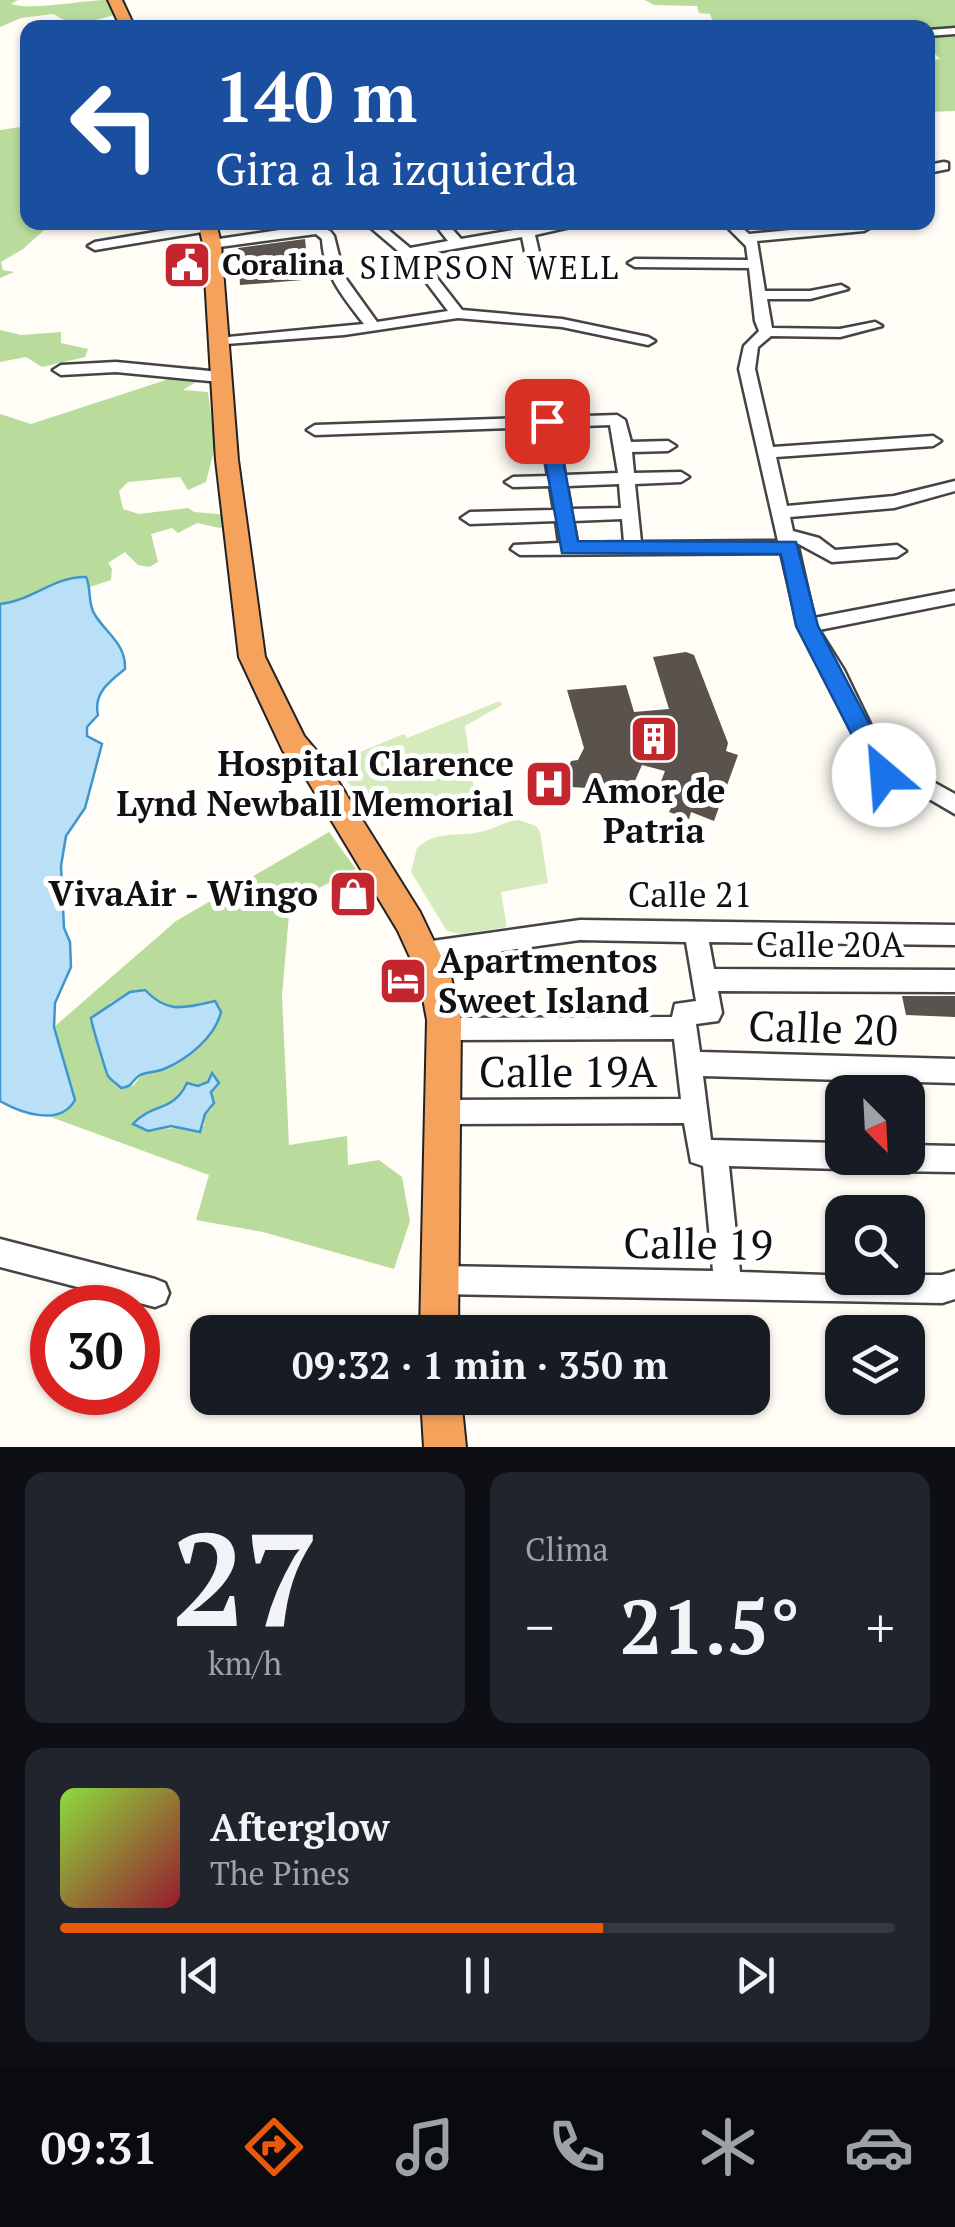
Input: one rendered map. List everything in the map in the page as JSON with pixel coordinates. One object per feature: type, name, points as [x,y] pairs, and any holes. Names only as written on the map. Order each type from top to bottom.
[{"type":"highway","points":[[210,231],[220,377],[246,635],[252,657],[294,743],[316,770],[425,952],[435,977],[444,1029],[439,1315]]},
{"type":"highway","points":[[442,1415],[445,1447]]},
{"type":"street","points":[[935,168],[944,166]]},
{"type":"street","points":[[95,246],[210,231],[262,230]]},
{"type":"street","points":[[317,230],[330,239],[332,265],[373,326]]},
{"type":"street","points":[[381,230],[410,252],[458,314]]},
{"type":"street","points":[[446,230],[456,242]]},
{"type":"street","points":[[410,252],[502,230]]},
{"type":"street","points":[[521,230],[534,230]]},
{"type":"street","points":[[738,230],[748,238],[756,264],[768,332]]},
{"type":"street","points":[[748,238],[832,230]]},
{"type":"street","points":[[527,231],[534,261]]},
{"type":"street","points":[[635,262],[756,264]]},
{"type":"street","points":[[759,295],[810,296],[841,289]]},
{"type":"street","points":[[218,342],[458,314],[562,323],[648,340]]},
{"type":"street","points":[[875,326],[840,333],[768,332],[751,346],[746,369],[807,626],[884,775],[902,789],[935,792],[955,805]]},
{"type":"street","points":[[60,370],[134,368],[220,377]]},
{"type":"street","points":[[315,430],[617,420],[624,447],[632,546]]},
{"type":"street","points":[[547,421],[569,548]]},
{"type":"street","points":[[766,452],[933,441]]},
{"type":"street","points":[[624,447],[668,446]]},
{"type":"street","points":[[513,482],[681,477]]},
{"type":"street","points":[[781,512],[894,502],[953,486]]},
{"type":"street","points":[[470,518],[630,513]]},
{"type":"street","points":[[520,549],[788,541],[814,542],[832,556],[896,551]]},
{"type":"street","points":[[807,626],[955,597]]},
{"type":"street","name":"Calle 21","points":[[425,952],[580,930],[955,935]]},
{"type":"street","points":[[695,930],[710,1012],[682,1012],[700,1153],[825,1156]]},
{"type":"street","name":"Calle 20A","points":[[704,980],[955,981]]},
{"type":"street","points":[[444,1029],[684,1028]]},
{"type":"street","name":"Calle 20","points":[[689,1064],[955,1072]]},
{"type":"street","name":"Calle 19A","points":[[442,1112],[695,1112]]},
{"type":"street","points":[[715,1153],[728,1285]]},
{"type":"street","points":[[925,1159],[955,1159]]},
{"type":"street","points":[[0,1253],[120,1285]]},
{"type":"street","name":"Calle 19","points":[[440,1280],[942,1289],[955,1286]]},
{"type":"green space","points":[[0,0],[18,0],[11,4],[31,6],[109,0],[119,14],[95,20],[64,20],[53,14],[21,18],[0,27]]},
{"type":"green space","points":[[645,0],[955,0],[955,28],[935,28],[935,20],[712,20],[710,14],[699,13],[697,6],[654,5]]},
{"type":"green space","points":[[955,34],[955,111],[935,112],[935,60],[940,59],[935,54],[935,35]]},
{"type":"green space","points":[[20,127],[20,230],[44,230],[1,262],[3,270],[14,272],[0,278],[0,130]]},
{"type":"green space","points":[[0,330],[21,335],[61,332],[61,343],[88,349],[85,357],[42,367],[26,357],[0,362]]},
{"type":"green space","points":[[193,366],[210,369],[209,374],[183,390],[208,392],[215,447],[206,482],[188,490],[180,477],[128,482],[119,491],[123,509],[139,514],[188,508],[229,515],[227,524],[220,528],[197,523],[178,533],[172,528],[151,534],[158,562],[149,567],[138,565],[125,552],[108,563],[111,580],[90,587],[86,577],[74,578],[0,604],[0,414],[31,424],[175,377]]},
{"type":"green space","points":[[500,701],[502,705],[465,726],[475,796],[416,806],[385,806],[359,794],[335,762],[404,734],[407,738]]},
{"type":"green space","points":[[519,820],[536,826],[540,832],[548,883],[501,892],[507,927],[461,934],[447,931],[411,872],[417,848],[440,836],[485,831]]},
{"type":"green space","points":[[329,832],[356,869],[290,903],[282,996],[289,1145],[347,1136],[348,1165],[379,1160],[402,1177],[410,1221],[394,1269],[263,1232],[196,1220],[209,1175],[48,1116],[67,1111],[75,1101],[54,1027],[176,921]],"holes":[[[130,992],[172,1008],[214,1001],[194,1048],[181,1061],[142,1074],[134,1085],[121,1088],[107,1069],[103,1038],[110,1003]],[[211,1074],[217,1087],[211,1092],[212,1109],[205,1114],[204,1126],[137,1127],[179,1099],[188,1083],[198,1086],[209,1082]]]},
{"type":"water","points":[[86,577],[93,610],[119,646],[125,669],[104,688],[98,700],[98,715],[87,727],[87,736],[102,744],[85,808],[66,836],[61,866],[64,928],[70,942],[71,967],[55,1003],[54,1027],[75,1100],[60,1113],[40,1115],[0,1101],[0,604],[64,580]]},
{"type":"water","points":[[145,990],[169,1006],[215,1001],[221,1012],[213,1030],[191,1053],[164,1069],[140,1075],[121,1088],[108,1076],[91,1018],[130,992]]},
{"type":"water","points":[[212,1073],[219,1083],[211,1092],[214,1103],[205,1114],[200,1132],[171,1126],[148,1131],[133,1124],[169,1104],[187,1083],[198,1086],[208,1082]]},
{"type":"building","points":[[305,239],[307,258],[300,258],[303,280],[240,285],[238,248]]},
{"type":"building","name":"Amor de Patria","points":[[686,652],[694,655],[728,743],[726,751],[738,755],[714,821],[691,812],[689,819],[669,812],[672,806],[654,800],[665,771],[642,765],[629,794],[591,783],[589,788],[570,787],[564,779],[571,761],[578,760],[584,748],[567,690],[626,685],[634,712],[669,709],[653,657]]},
{"type":"building","points":[[902,996],[955,996],[955,1017],[906,1015]]},
{"type":"place","name":"Coralina","points":[[187,265]]},
{"type":"place","name":"Amor de Patria","points":[[654,739]]},
{"type":"place","name":"Hospital Clarence Lynd Newball Memorial","points":[[549,784]]},
{"type":"place","name":"VivaAir - Wingo","points":[[353,894]]},
{"type":"place","name":"Apartmentos Sweet Island","points":[[403,981]]},
{"type":"district","name":"SIMPSON WELL","points":[[490,268]]},
{"type":"route","points":[[547,421],[569,548],[789,547],[807,626],[834,670],[884,775]]}]
